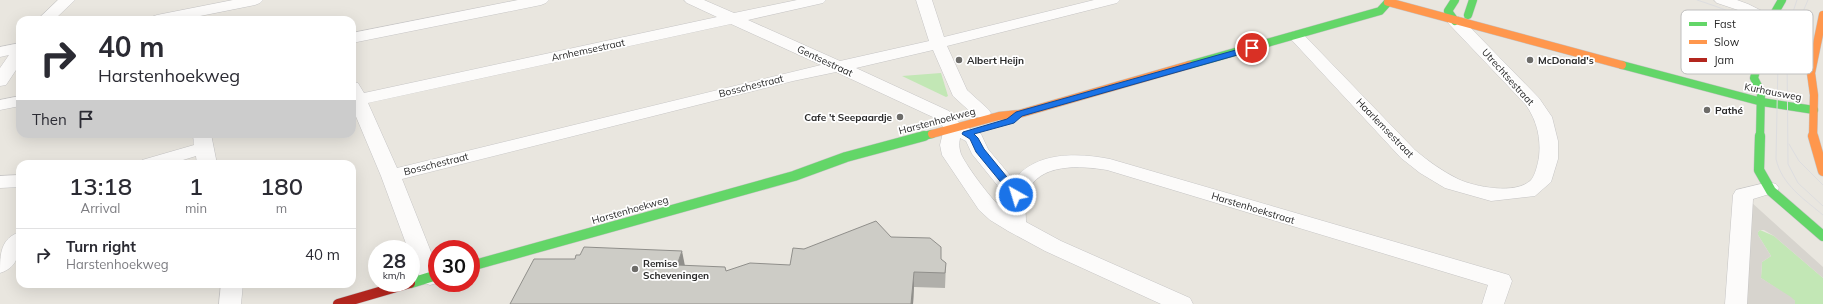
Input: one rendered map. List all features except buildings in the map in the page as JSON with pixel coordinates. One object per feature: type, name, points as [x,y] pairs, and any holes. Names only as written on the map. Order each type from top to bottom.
[{"type":"main road","points":[[1404,0],[1457,16]]},
{"type":"main road","points":[[1455,0],[1457,16]]},
{"type":"main road","points":[[1457,16],[1473,0]]},
{"type":"main road","points":[[1776,10],[1782,0]]},
{"type":"main road","points":[[1386,1],[1457,16]]},
{"type":"main road","name":"Harstenhoekweg","points":[[951,136],[998,116],[1019,114],[1296,36],[1374,12],[1383,8],[1386,1]]},
{"type":"main road","points":[[1813,63],[1823,15]]},
{"type":"main road","name":"Kurhausweg","points":[[1457,16],[1681,72]]},
{"type":"main road","name":"Kurhausweg","points":[[1457,16],[1762,102],[1814,110]]},
{"type":"main road","name":"Kurhausweg","points":[[1689,74],[1761,92],[1814,110]]},
{"type":"main road","points":[[1755,74],[1754,78],[1761,92],[1762,102],[1759,170],[1769,188],[1823,236]]},
{"type":"main road","points":[[1811,74],[1814,95],[1813,137],[1823,171]]},
{"type":"main road","name":"Harstenhoekweg","points":[[480,263],[794,176],[846,156],[951,136],[1010,121],[1019,114]]},
{"type":"main road","name":"Harstenhoekweg","points":[[794,176],[839,169]]},
{"type":"main road","points":[[338,304],[380,292]]},
{"type":"street","points":[[50,16],[68,0]]},
{"type":"street","points":[[177,16],[255,0]]},
{"type":"street","points":[[356,37],[541,0]]},
{"type":"street","name":"Gentsestraat","points":[[692,0],[943,115],[951,136],[974,138],[979,150],[1016,195]]},
{"type":"street","name":"Arnhemsestraat","points":[[356,93],[818,0]]},
{"type":"street","points":[[924,0],[938,43],[959,92],[982,113]]},
{"type":"street","points":[[1722,0],[1750,10]]},
{"type":"street","name":"Bosschestraat","points":[[391,176],[793,76],[938,43],[1101,1]]},
{"type":"street","name":"Utrechtsestraat","points":[[1457,16],[1533,102],[1543,117],[1549,141],[1548,159],[1541,182],[1528,192],[1491,195]]},
{"type":"street","name":"Haarlemsestraat","points":[[1296,36],[1390,136],[1427,169],[1452,184],[1491,195]]},
{"type":"street","points":[[0,52],[16,49]]},
{"type":"street","points":[[0,81],[16,58]]},
{"type":"street","points":[[356,95],[428,262]]},
{"type":"street","points":[[0,105],[16,103]]},
{"type":"street","points":[[951,136],[949,145],[952,155],[986,205],[997,215],[1053,246],[1182,304]]},
{"type":"street","points":[[164,160],[205,149]]},
{"type":"street","name":"Harstenhoekstraat","points":[[1016,195],[1019,185],[1029,174],[1047,165],[1066,161],[1097,162],[1501,281],[1493,304]]},
{"type":"street","points":[[0,182],[16,181]]},
{"type":"street","points":[[1736,304],[1742,195],[1769,188]]},
{"type":"street","points":[[1015,226],[1016,195]]},
{"type":"street","points":[[0,265],[16,244]]},
{"type":"street","points":[[230,304],[232,288]]},
{"type":"green space","points":[[941,73],[948,96],[946,97],[902,76]]},
{"type":"green space","points":[[1760,230],[1774,236],[1823,278],[1823,304],[1795,304],[1795,301],[1761,278],[1762,262],[1771,256],[1758,235]]},
{"type":"shaded area","points":[[1751,202],[1823,267],[1823,278],[1774,236],[1764,230],[1760,230],[1758,232],[1758,235],[1771,256],[1762,262],[1761,278],[1791,297],[1795,301],[1795,304],[1746,304]]},
{"type":"tram line","points":[[1697,0],[1725,10]]},
{"type":"tram line","points":[[1794,10],[1797,0]]},
{"type":"tram line","points":[[1804,10],[1808,0]]},
{"type":"tram line","points":[[1778,74],[1776,159],[1788,184],[1823,215]]},
{"type":"tram line","points":[[1787,74],[1788,164],[1798,183],[1823,206]]},
{"type":"tram line","points":[[1789,144],[1799,161],[1823,185]]},
{"type":"traffic: fast","points":[[1189,65],[1380,11],[1390,0]]},
{"type":"traffic: fast","points":[[1455,0],[1448,11],[1455,21]]},
{"type":"traffic: fast","points":[[1468,15],[1473,0]]},
{"type":"traffic: fast","points":[[1776,10],[1782,0]]},
{"type":"traffic: fast","points":[[1622,65],[1762,102],[1814,110]]},
{"type":"traffic: fast","points":[[1755,74],[1754,78],[1761,92],[1759,170],[1771,191],[1823,236]]},
{"type":"traffic: fast","points":[[480,263],[794,176],[846,157],[932,134]]},
{"type":"traffic: fast","points":[[420,280],[428,278]]},
{"type":"traffic: slow","points":[[1388,2],[1622,65]]},
{"type":"traffic: slow","points":[[1813,63],[1823,15]]},
{"type":"traffic: slow","points":[[932,134],[999,116],[1019,114],[1189,65]]},
{"type":"traffic: slow","points":[[1811,74],[1814,95],[1813,137],[1823,171]]},
{"type":"traffic: jam","points":[[338,304],[379,292]]},
{"type":"place","name":"Albert Heijn","points":[[959,60]]},
{"type":"place","name":"McDonald's","points":[[1530,60]]},
{"type":"place","name":"Pathé","points":[[1707,110]]},
{"type":"place","name":"Cafe 't Seepaardje","points":[[900,117]]},
{"type":"place","name":"Remise Scheveningen","points":[[635,269]]},
{"type":"route","points":[[1016,195],[979,150],[974,138],[966,134],[1010,121],[1019,114],[1252,48]]}]
